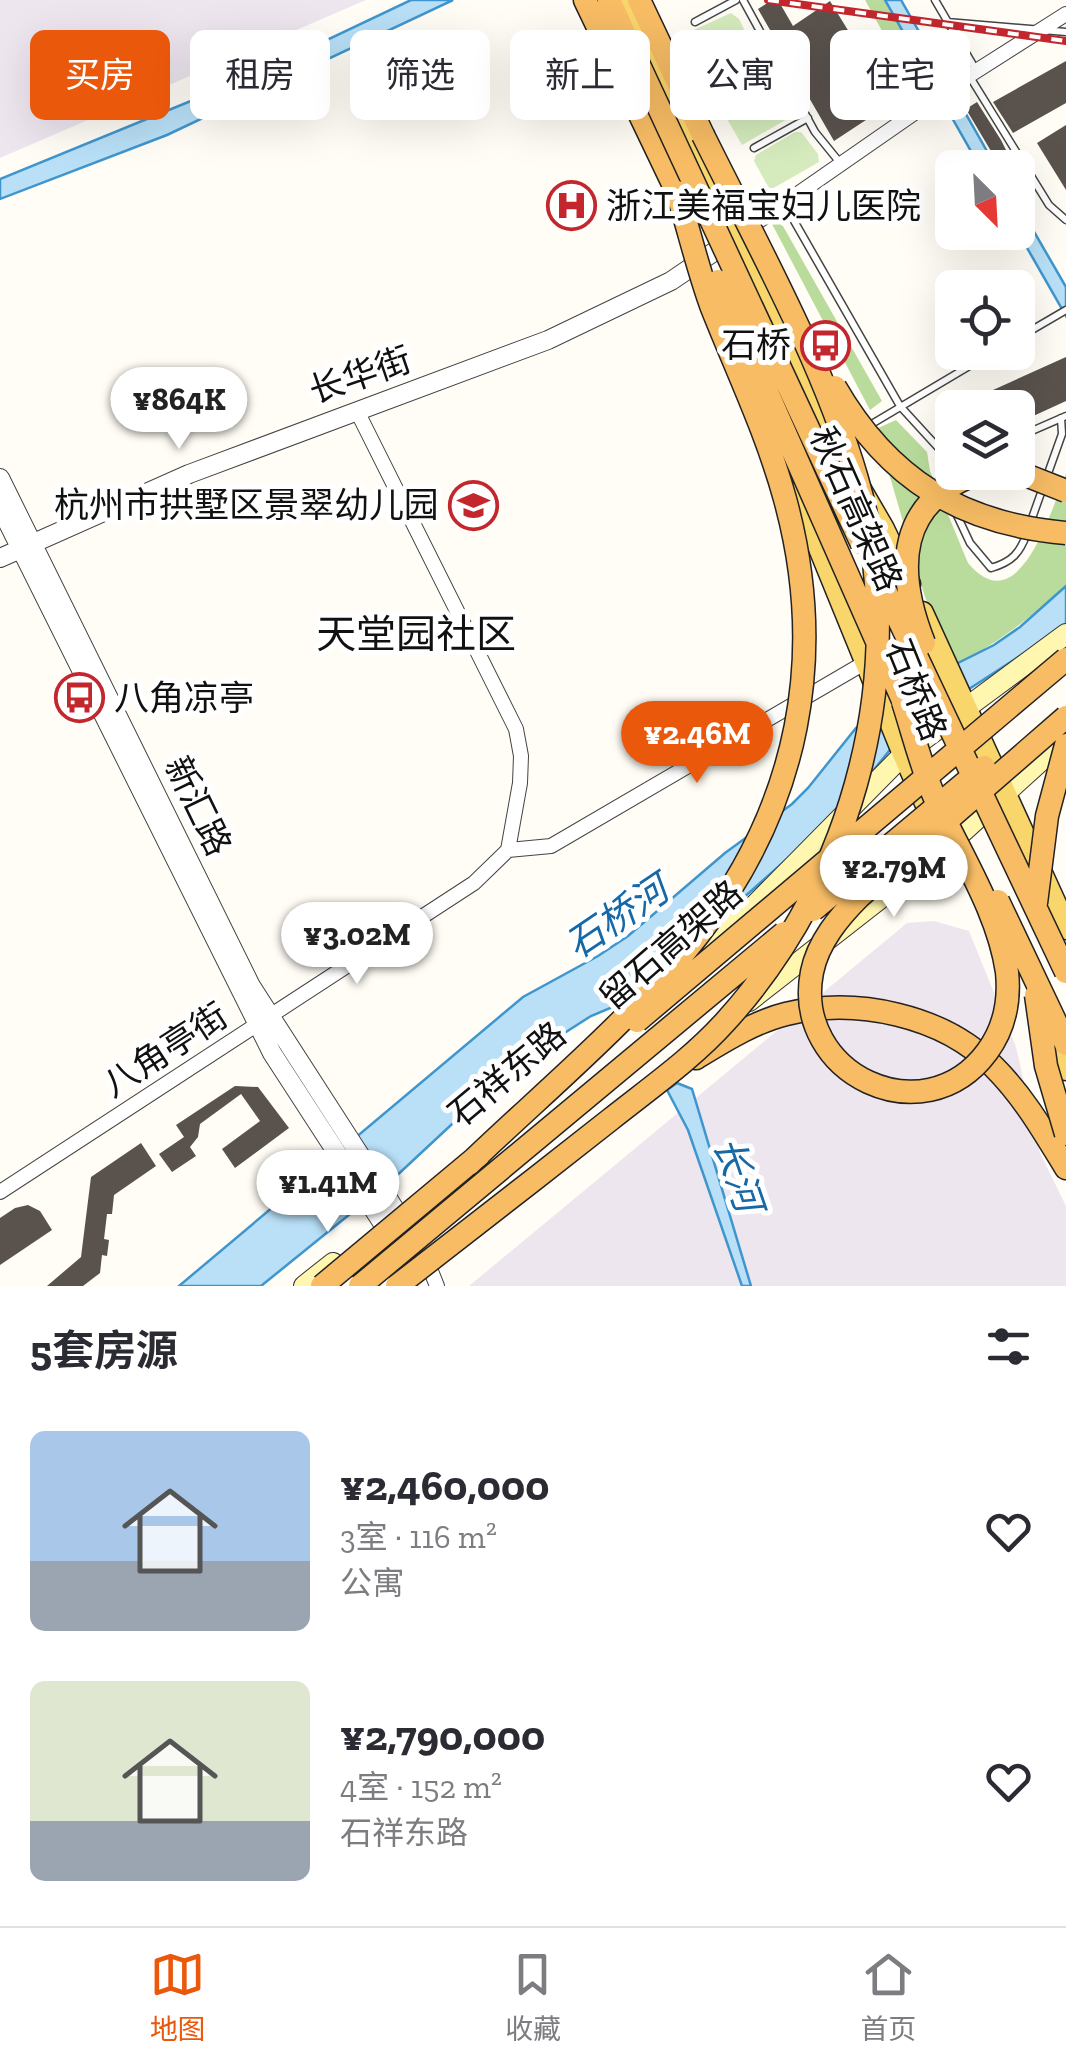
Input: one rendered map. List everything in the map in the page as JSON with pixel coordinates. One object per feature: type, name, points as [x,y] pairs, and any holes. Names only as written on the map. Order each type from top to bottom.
[{"type":"highway","name":"秋石高架路","points":[[585,0],[677,192],[903,702],[1066,1044]]},
{"type":"highway","name":"秋石高架路","points":[[608,0],[1066,972]]},
{"type":"highway","points":[[396,1286],[663,1078],[726,1022],[798,927],[840,836],[867,739],[876,613],[866,517],[845,440],[784,297],[639,0]]},
{"type":"highway","points":[[468,1164],[623,1017],[698,935],[740,874],[758,839],[794,742],[805,678],[806,642],[795,540],[770,450],[711,304],[677,192]]},
{"type":"highway","points":[[784,297],[846,407],[903,472],[927,491],[980,516],[1032,530],[1066,533]]},
{"type":"highway","points":[[1035,479],[1066,491]]},
{"type":"highway","points":[[945,490],[926,508],[911,532],[904,566],[911,605],[969,764]]},
{"type":"highway","points":[[887,807],[919,768],[1066,648]]},
{"type":"highway","name":"留石高架路","points":[[322,1286],[1066,659]]},
{"type":"highway","name":"留石高架路","points":[[360,1286],[1066,699]]},
{"type":"highway","points":[[903,702],[932,793],[941,810],[949,827],[974,877],[1002,947],[1008,989],[999,1033],[965,1076],[945,1085],[904,1092],[880,1089],[858,1079],[834,1057],[825,1042],[814,1015],[810,990],[820,950],[833,926],[860,896],[919,844],[934,832],[948,819],[1066,717]]},
{"type":"highway","points":[[1066,742],[1044,833],[1033,940],[1034,985],[1046,1066],[1066,1134]]},
{"type":"highway","points":[[663,1078],[733,1036],[784,1014],[846,1008],[902,1017],[947,1032],[992,1065],[1024,1100],[1066,1168]]},
{"type":"main road","name":"石桥路","points":[[573,0],[698,262],[946,847],[995,921],[1066,1069]]},
{"type":"main road","name":"石桥路","points":[[623,0],[836,448],[884,528],[1066,928]]},
{"type":"main road","name":"石祥东路","points":[[304,1286],[384,1209],[745,915],[903,751],[963,702],[1066,634]]},
{"type":"main road","points":[[412,1286],[434,1279],[655,1072],[946,847],[1066,742]]},
{"type":"street","points":[[970,75],[1066,14]]},
{"type":"street","points":[[734,238],[909,120]]},
{"type":"street","name":"长华街","points":[[0,558],[189,474],[548,340],[671,281],[734,238]]},
{"type":"street","points":[[357,411],[516,730],[520,783],[508,850],[551,846],[866,662]]},
{"type":"street","name":"新汇路","points":[[0,478],[27,546],[251,986],[264,1021],[384,1209],[434,1279]]},
{"type":"street","name":"新汇路","points":[[0,507],[27,546]]},
{"type":"street","name":"八角亭街","points":[[0,1192],[474,884],[508,850]]},
{"type":"lane","points":[[695,22],[739,0],[758,30]]},
{"type":"lane","points":[[934,0],[951,30]]},
{"type":"lane","points":[[948,22],[1066,32]]},
{"type":"lane","points":[[970,78],[1050,205],[1066,220]]},
{"type":"lane","points":[[754,148],[804,120]]},
{"type":"lane","points":[[809,120],[842,165]]},
{"type":"lane","points":[[785,204],[900,406],[935,444]]},
{"type":"lane","points":[[1035,328],[1066,310]]},
{"type":"lane","points":[[836,448],[962,370]]},
{"type":"lane","points":[[946,490],[970,543],[991,568],[1007,564],[1021,550],[1062,434],[1063,417],[1035,430]]},
{"type":"shaded area","points":[[0,0],[366,0],[297,30],[190,30],[190,76],[170,85],[170,30],[30,30],[30,120],[88,120],[0,158]]},
{"type":"shaded area","points":[[934,921],[969,931],[1016,1047],[1040,1153],[1066,1206],[1066,1286],[469,1286],[907,923]]},
{"type":"green space","points":[[865,0],[885,0],[902,30],[882,30]]},
{"type":"green space","points":[[731,13],[744,30],[694,30]]},
{"type":"green space","points":[[728,120],[786,120],[742,145]]},
{"type":"green space","points":[[801,132],[818,154],[819,162],[770,190],[754,161],[756,155]]},
{"type":"green space","points":[[779,219],[882,401],[870,410],[772,224]]},
{"type":"green space","points":[[896,420],[927,452],[935,490],[968,563],[986,578],[1003,580],[1030,555],[1066,474],[1066,586],[1013,629],[955,665],[925,597],[876,429]]},
{"type":"water","points":[[411,0],[453,0],[389,30],[350,30],[350,49],[330,58],[330,39]]},
{"type":"water","points":[[885,0],[901,0],[918,30],[902,30]]},
{"type":"water","points":[[190,101],[190,120],[199,120],[0,199],[0,179],[144,120],[170,120],[170,109]]},
{"type":"water","points":[[953,120],[969,120],[986,150],[970,150]]},
{"type":"water","points":[[1035,233],[1066,287],[1066,316],[1028,250],[1035,250]]},
{"type":"water","points":[[1066,586],[1066,626],[906,730],[839,813],[627,1001],[591,1016],[494,1085],[392,1180],[261,1286],[179,1286],[523,997],[628,936],[725,853],[792,804],[856,728],[948,668],[994,645]]},
{"type":"water","points":[[677,1083],[692,1089],[751,1286],[742,1286],[688,1130],[667,1090]]},
{"type":"building","points":[[778,0],[793,26],[830,1],[848,30],[830,30],[830,120],[866,120],[834,141],[810,99],[810,30],[770,30],[758,9]]},
{"type":"building","points":[[1066,61],[1066,103],[1013,133],[993,102]]},
{"type":"building","points":[[977,102],[1006,150],[990,150],[970,116],[970,106]]},
{"type":"building","points":[[1066,125],[1066,190],[1037,143]]},
{"type":"building","points":[[1066,357],[1066,401],[1035,415],[1035,390],[993,390]]},
{"type":"building","points":[[235,1086],[258,1087],[289,1128],[235,1168],[222,1149],[260,1121],[241,1094],[200,1124],[198,1137],[190,1147],[196,1156],[172,1172],[159,1154],[184,1137],[176,1125]]},
{"type":"building","points":[[141,1143],[156,1166],[114,1195],[104,1239],[109,1240],[107,1256],[102,1255],[100,1273],[83,1286],[47,1286],[81,1257],[91,1177]]},
{"type":"building","points":[[28,1205],[40,1211],[52,1230],[0,1265],[0,1218]]},
{"type":"railway","points":[[768,0],[1066,41]]},
{"type":"place","name":"浙江美福宝妇儿医院","points":[[571,206]]},
{"type":"place","name":"石桥","points":[[826,345]]},
{"type":"place","name":"杭州市拱墅区景翠幼儿园","points":[[474,505]]},
{"type":"place","name":"八角凉亭","points":[[79,698]]},
{"type":"district","name":"天堂园社区","points":[[416,634]]},
{"type":"water label","name":"石桥河","points":[[617,917]]},
{"type":"water label","name":"长河","points":[[738,1174]]}]
